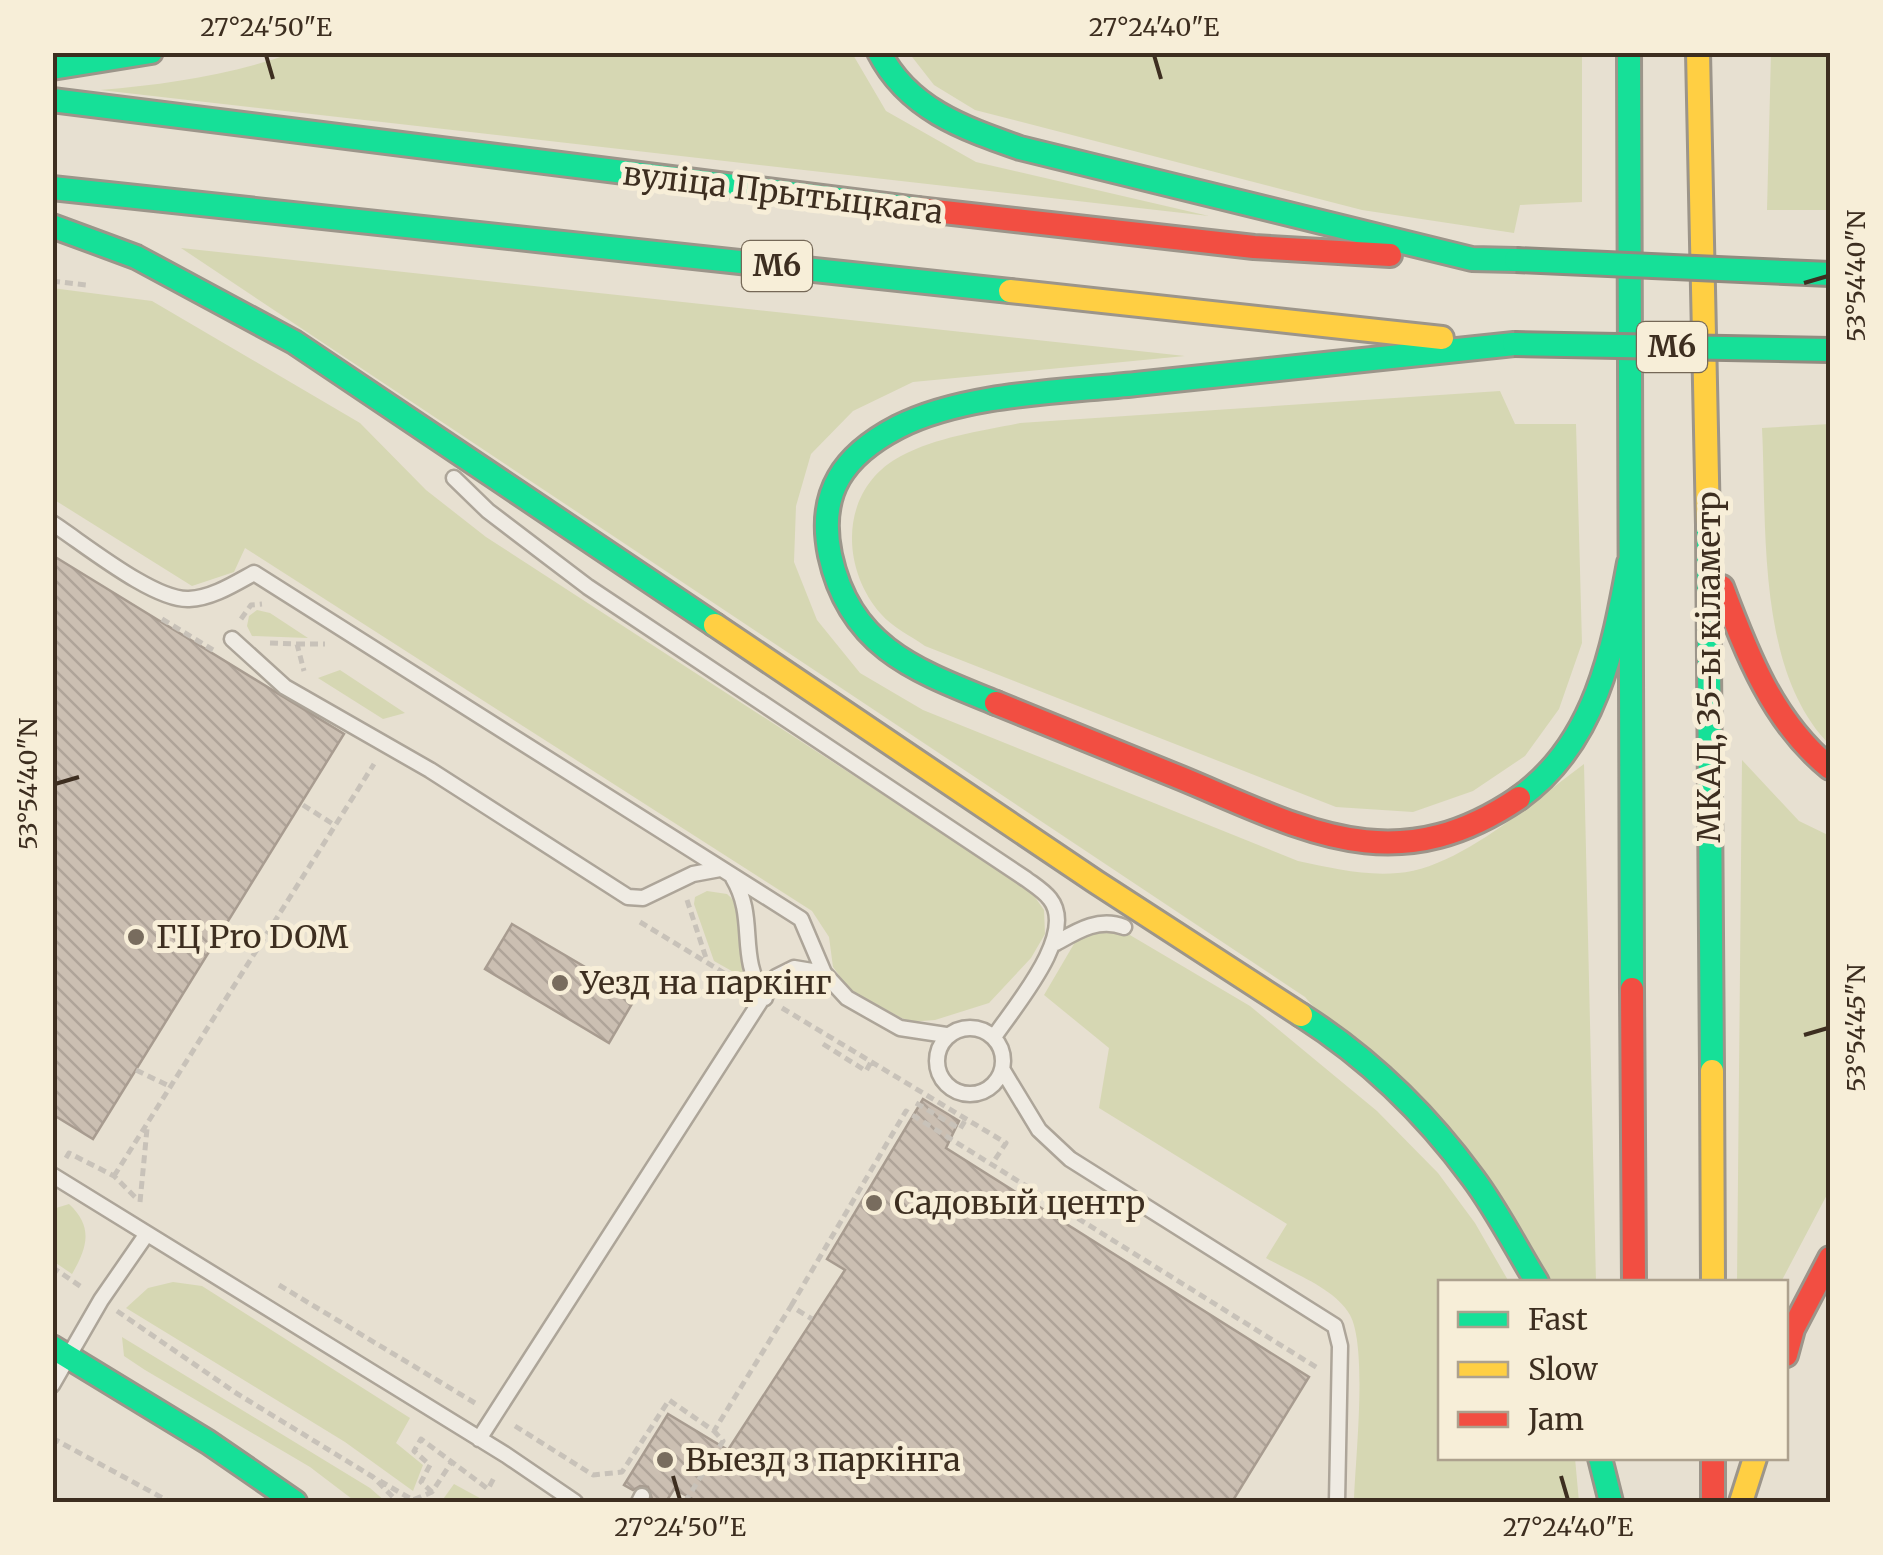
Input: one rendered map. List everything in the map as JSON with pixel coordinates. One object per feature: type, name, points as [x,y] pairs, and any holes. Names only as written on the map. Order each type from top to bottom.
[{"type":"main road","points":[[52,68],[151,52]]},
{"type":"main road","points":[[879,52],[885,69],[914,100],[960,127],[1093,168],[1472,259]]},
{"type":"main road","points":[[1629,54],[1628,562],[1634,1280]]},
{"type":"main road","name":"МКАД, 35-ы кіламетр","points":[[1699,56],[1710,552],[1712,1280]]},
{"type":"main road","name":"вуліца Прытыцкага","points":[[52,100],[746,190],[1254,247],[1830,274]]},
{"type":"main road","name":"М6","points":[[52,188],[1508,344],[1830,350]]},
{"type":"main road","points":[[52,226],[136,257],[294,342],[1096,882],[1346,1044],[1416,1111],[1472,1178],[1536,1280]]},
{"type":"main road","points":[[1508,344],[1030,395],[965,406],[910,421],[876,440],[840,472],[828,510],[834,574],[846,604],[868,635],[914,670],[1300,827],[1371,844],[1428,840],[1478,826],[1514,804],[1549,773],[1578,735],[1610,660],[1628,562]]},
{"type":"main road","points":[[1710,552],[1746,654],[1793,732],[1830,768]]},
{"type":"main road","points":[[1788,1348],[1830,1258]]},
{"type":"main road","points":[[60,1351],[208,1442],[295,1502]]},
{"type":"main road","points":[[1600,1460],[1611,1502]]},
{"type":"main road","points":[[1713,1460],[1714,1502]]},
{"type":"main road","points":[[1742,1502],[1754,1460]]},
{"type":"lane","points":[[358,384],[423,448]]},
{"type":"lane","points":[[449,473],[488,510],[588,588],[1026,879],[1052,900],[1058,923],[1056,943]]},
{"type":"lane","points":[[52,522],[163,596],[189,599],[217,593],[254,573],[802,920],[824,972],[847,998],[900,1028],[946,1035],[958,1029],[978,1028],[994,1037],[1003,1054],[1002,1069],[989,1088],[971,1095],[952,1090],[939,1076],[936,1058],[946,1035]]},
{"type":"lane","points":[[237,637],[285,688],[430,770],[628,896],[643,898],[693,874],[726,873]]},
{"type":"lane","points":[[726,873],[747,911],[748,961],[765,998]]},
{"type":"lane","points":[[994,1037],[1056,943],[1084,927],[1112,922],[1149,936],[1290,1008]]},
{"type":"lane","points":[[479,1439],[776,977],[794,968],[824,972]]},
{"type":"lane","points":[[1002,1069],[1039,1130],[1070,1159],[1336,1326],[1340,1346],[1337,1502]]},
{"type":"lane","points":[[52,1175],[575,1502]]},
{"type":"lane","points":[[52,1384],[60,1351],[146,1235]]},
{"type":"path","points":[[237,637],[241,617],[251,605],[268,604]]},
{"type":"path","points":[[256,643],[336,644],[319,634]]},
{"type":"path","points":[[297,644],[309,688]]},
{"type":"path","points":[[140,1202],[114,1176],[375,762],[387,770]]},
{"type":"path","points":[[302,805],[336,826]]},
{"type":"path","points":[[677,905],[686,899],[708,964]]},
{"type":"path","points":[[650,918],[636,918],[1006,1143],[992,1164]]},
{"type":"path","points":[[824,1044],[866,1071],[871,1062]]},
{"type":"path","points":[[136,1070],[171,1086]]},
{"type":"path","points":[[916,1102],[960,1129],[966,1119]]},
{"type":"path","points":[[714,1431],[906,1111],[1327,1374]]},
{"type":"path","points":[[146,1235],[140,1202],[148,1124]]},
{"type":"path","points":[[52,1267],[236,1393],[413,1500],[432,1492],[452,1462],[420,1439],[414,1450],[430,1465],[421,1482],[432,1492]]},
{"type":"path","points":[[275,1283],[593,1475],[622,1472],[669,1400],[723,1440],[685,1502]]},
{"type":"path","points":[[791,1306],[812,1319]]},
{"type":"path","points":[[52,1438],[170,1502]]},
{"type":"path","points":[[373,1477],[398,1502]]},
{"type":"green space","points":[[295,52],[852,53],[886,111],[976,162],[1209,216],[100,90],[199,77]]},
{"type":"green space","points":[[909,53],[1582,53],[1582,202],[1520,205],[1514,233],[1362,210],[975,110],[934,85]]},
{"type":"green space","points":[[1771,53],[1830,53],[1830,210],[1767,210]]},
{"type":"green space","points":[[181,248],[1185,356],[913,382],[853,411],[811,454],[796,506],[794,562],[817,620],[860,673],[923,710],[1298,861],[1373,873],[1421,869],[1496,830],[1584,764],[1596,1280],[1551,1280],[1305,997]]},
{"type":"green space","points":[[52,288],[152,301],[360,423],[426,490],[486,537],[1030,890],[1044,910],[1045,934],[1031,958],[989,1003],[935,1020],[909,1022],[850,990],[833,967],[829,937],[812,911],[245,548],[234,572],[192,586],[53,499]]},
{"type":"green space","points":[[1500,391],[1515,424],[1576,424],[1582,643],[1559,709],[1525,756],[1473,791],[1413,812],[1336,807],[925,646],[881,614],[858,574],[852,529],[866,487],[901,456],[944,439],[1020,423]]},
{"type":"green space","points":[[1830,424],[1830,745],[1806,714],[1789,678],[1777,638],[1766,552],[1762,428]]},
{"type":"green space","points":[[257,610],[270,613],[308,638],[252,636],[247,626],[249,616]]},
{"type":"green space","points":[[340,670],[405,713],[383,719],[318,678]]},
{"type":"green space","points":[[1742,760],[1799,821],[1830,836],[1830,1189],[1782,1280],[1737,1280]]},
{"type":"green space","points":[[707,891],[727,894],[734,901],[744,978],[714,961],[694,904],[695,897]]},
{"type":"green space","points":[[1113,925],[1250,1006],[1377,1111],[1438,1173],[1475,1223],[1508,1280],[1438,1280],[1438,1460],[1575,1460],[1579,1502],[1354,1502],[1359,1378],[1350,1315],[1324,1289],[1266,1258],[1287,1224],[1099,1108],[1109,1048],[1044,995],[1078,937]]},
{"type":"green space","points":[[69,1204],[82,1221],[86,1238],[72,1274],[53,1261],[53,1209]]},
{"type":"green space","points":[[173,1282],[202,1286],[410,1418],[396,1443],[423,1465],[413,1491],[345,1442],[126,1308],[148,1288]]},
{"type":"green space","points":[[122,1337],[370,1488],[386,1502],[356,1502],[310,1467],[124,1356]]},
{"type":"green space","points":[[454,1484],[487,1502],[441,1502]]},
{"type":"building","name":"ГЦ Pro DOM","points":[[52,555],[344,734],[93,1139],[52,1114]]},
{"type":"building","name":"Уезд на паркінг","points":[[512,924],[636,997],[609,1043],[485,969]]},
{"type":"building","points":[[923,1099],[959,1121],[946,1148],[1309,1377],[1232,1502],[698,1502],[674,1489],[666,1502],[653,1502],[648,1487],[633,1490],[624,1485],[668,1414],[728,1450],[845,1270],[827,1259]]},
{"type":"traffic: fast","points":[[52,68],[151,52]]},
{"type":"traffic: fast","points":[[879,52],[891,72],[921,102],[958,124],[1020,148],[1472,259],[1516,260]]},
{"type":"traffic: fast","points":[[1629,52],[1632,989]]},
{"type":"traffic: fast","points":[[52,100],[917,209]]},
{"type":"traffic: fast","points":[[52,188],[1010,291]]},
{"type":"traffic: fast","points":[[52,226],[136,257],[294,342],[715,625]]},
{"type":"traffic: fast","points":[[1516,260],[1830,274]]},
{"type":"traffic: fast","points":[[996,703],[914,667],[891,652],[853,613],[840,587],[827,533],[832,494],[849,463],[879,438],[924,416],[1014,396],[1514,344]]},
{"type":"traffic: fast","points":[[1514,344],[1830,350]]},
{"type":"traffic: fast","points":[[1708,525],[1712,1071]]},
{"type":"traffic: fast","points":[[1519,798],[1545,776],[1583,722],[1607,661],[1629,563]]},
{"type":"traffic: fast","points":[[1301,1015],[1372,1068],[1436,1131],[1482,1190],[1536,1280]]},
{"type":"traffic: fast","points":[[52,1347],[208,1442],[295,1502]]},
{"type":"traffic: fast","points":[[1600,1460],[1611,1502]]},
{"type":"traffic: slow","points":[[1698,52],[1708,525]]},
{"type":"traffic: slow","points":[[1010,291],[1442,338]]},
{"type":"traffic: slow","points":[[715,625],[1301,1015]]},
{"type":"traffic: slow","points":[[1712,1071],[1713,1280]]},
{"type":"traffic: slow","points":[[1741,1502],[1754,1460]]},
{"type":"traffic: jam","points":[[917,209],[1254,247],[1390,255]]},
{"type":"traffic: jam","points":[[1722,587],[1752,662],[1777,708],[1810,750],[1830,768]]},
{"type":"traffic: jam","points":[[996,703],[1268,815],[1349,839],[1390,842],[1431,838],[1474,824],[1519,798]]},
{"type":"traffic: jam","points":[[1632,989],[1634,1280]]},
{"type":"traffic: jam","points":[[1788,1348],[1793,1329],[1830,1258]]},
{"type":"traffic: jam","points":[[1713,1460],[1713,1502]]},
{"type":"place","name":"ГЦ Pro DOM","points":[[136,937]]},
{"type":"place","name":"Уезд на паркінг","points":[[560,983]]},
{"type":"place","name":"Садовый центр","points":[[874,1203]]},
{"type":"place","name":"Выезд з паркінга","points":[[665,1460]]}]
